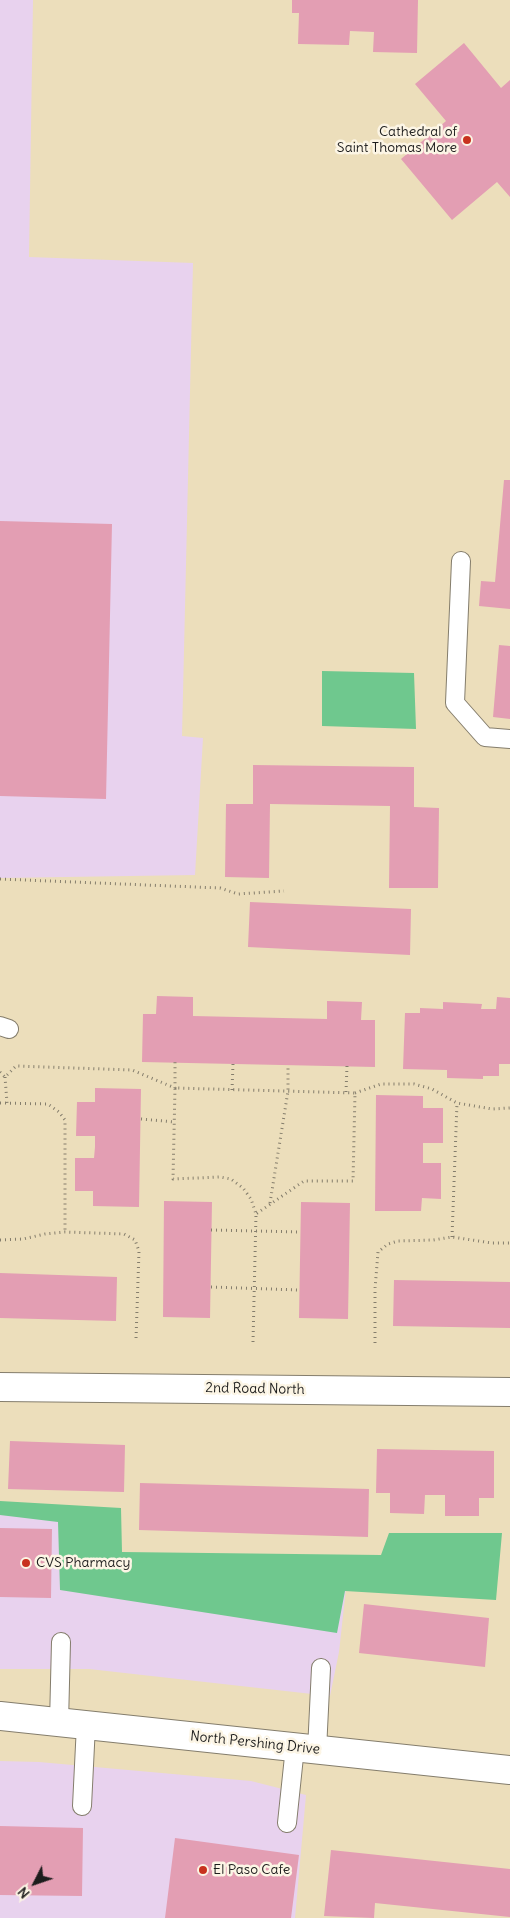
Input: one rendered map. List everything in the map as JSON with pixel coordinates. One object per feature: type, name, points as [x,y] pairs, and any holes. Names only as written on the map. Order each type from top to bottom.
[{"type":"street","name":"2nd Road North","points":[[0,1387],[510,1392]]},
{"type":"street","name":"North Pershing Drive","points":[[0,1716],[510,1770]]},
{"type":"lane","points":[[461,561],[455,703],[485,737],[510,739]]},
{"type":"lane","points":[[59,1722],[61,1642]]},
{"type":"lane","points":[[287,1823],[306,1749],[321,1668]]},
{"type":"lane","points":[[82,1806],[86,1726]]},
{"type":"path","points":[[0,879],[220,888],[238,894],[284,891]]},
{"type":"path","points":[[175,1062],[173,1179],[220,1177],[232,1180],[243,1188],[251,1199],[256,1214],[253,1342]]},
{"type":"path","points":[[232,1064],[232,1090]]},
{"type":"path","points":[[270,1204],[288,1091],[288,1065]]},
{"type":"path","points":[[5,1077],[16,1066],[132,1070],[176,1088],[355,1093],[381,1084],[414,1084],[432,1088],[457,1103],[492,1109],[510,1108]]},
{"type":"path","points":[[346,1092],[347,1066]]},
{"type":"path","points":[[0,1072],[5,1077],[7,1103]]},
{"type":"path","points":[[256,1214],[304,1181],[353,1182],[355,1093]]},
{"type":"path","points":[[0,1103],[48,1104],[59,1112],[65,1120],[65,1232]]},
{"type":"path","points":[[452,1237],[457,1103]]},
{"type":"path","points":[[140,1119],[175,1122]]},
{"type":"path","points":[[211,1230],[300,1232]]},
{"type":"path","points":[[0,1240],[23,1239],[65,1232],[124,1234],[135,1240],[139,1251],[136,1338]]},
{"type":"path","points":[[375,1343],[374,1289],[378,1252],[388,1244],[398,1241],[433,1240],[452,1237],[492,1243],[510,1243]]},
{"type":"path","points":[[211,1287],[299,1290]]},
{"type":"shaded area","points":[[0,0],[33,0],[29,257],[193,263],[182,736],[203,738],[195,875],[0,878]]},
{"type":"shaded area","points":[[0,1507],[90,1509],[88,1564],[348,1570],[339,1652],[330,1696],[89,1669],[0,1669]]},
{"type":"shaded area","points":[[0,1761],[39,1762],[251,1781],[306,1795],[295,1918],[0,1918]]},
{"type":"green space","points":[[322,671],[414,673],[416,729],[322,726]]},
{"type":"green space","points":[[0,1501],[121,1508],[122,1552],[381,1555],[389,1533],[502,1533],[496,1600],[345,1591],[337,1633],[60,1590],[58,1522],[0,1515]]},
{"type":"building","points":[[292,0],[418,0],[417,53],[373,52],[374,32],[350,31],[349,45],[298,44],[299,13],[292,13]]},
{"type":"building","name":"Cathedral of Saint Thomas More","points":[[464,43],[501,88],[510,80],[510,197],[497,182],[452,220],[401,159],[446,121],[415,84]]},
{"type":"building","points":[[504,480],[510,480],[510,609],[479,606],[481,581],[495,582]]},
{"type":"building","points":[[0,521],[112,524],[106,799],[0,796]]},
{"type":"building","points":[[499,645],[510,646],[510,719],[493,717]]},
{"type":"building","points":[[253,765],[414,767],[414,807],[439,808],[438,888],[389,888],[390,806],[270,804],[269,878],[225,877],[226,804],[253,804]]},
{"type":"building","points":[[250,902],[411,909],[410,955],[248,947]]},
{"type":"building","points":[[157,996],[193,997],[193,1016],[327,1019],[327,1001],[362,1002],[361,1020],[375,1020],[375,1067],[142,1062],[143,1014],[156,1014]]},
{"type":"building","points":[[497,997],[510,998],[510,1064],[499,1064],[499,1076],[483,1076],[483,1079],[447,1078],[447,1070],[403,1069],[405,1013],[420,1013],[420,1008],[443,1009],[443,1002],[482,1004],[481,1009],[496,1009]]},
{"type":"building","points":[[95,1088],[141,1089],[139,1207],[93,1206],[93,1191],[75,1191],[75,1158],[94,1158],[95,1147],[95,1136],[76,1136],[77,1102],[95,1102]]},
{"type":"building","points":[[376,1095],[423,1096],[423,1108],[443,1108],[443,1143],[423,1143],[423,1163],[441,1163],[441,1199],[422,1198],[421,1211],[375,1211]]},
{"type":"building","points":[[164,1201],[212,1202],[210,1318],[163,1317]]},
{"type":"building","points":[[301,1202],[350,1203],[348,1319],[299,1318]]},
{"type":"building","points":[[0,1273],[117,1277],[116,1321],[0,1318]]},
{"type":"building","points":[[394,1280],[510,1282],[510,1328],[393,1326]]},
{"type":"building","points":[[10,1441],[125,1445],[124,1492],[8,1489]]},
{"type":"building","points":[[377,1449],[494,1451],[494,1498],[479,1498],[479,1516],[445,1516],[445,1495],[425,1495],[424,1514],[390,1513],[390,1493],[376,1493]]},
{"type":"building","points":[[140,1483],[369,1489],[368,1537],[139,1530]]},
{"type":"building","name":"CVS Pharmacy","points":[[0,1528],[52,1529],[51,1598],[0,1597]]},
{"type":"building","points":[[364,1604],[489,1618],[485,1667],[359,1653]]},
{"type":"building","points":[[0,1826],[83,1828],[82,1896],[0,1895]]},
{"type":"building","points":[[175,1838],[299,1855],[291,1918],[165,1918]]},
{"type":"building","points":[[331,1850],[510,1869],[510,1917],[375,1903],[374,1918],[324,1916]]},
{"type":"place","name":"Cathedral of Saint Thomas More","points":[[467,140]]},
{"type":"place","name":"CVS Pharmacy","points":[[26,1563]]},
{"type":"place","name":"El Paso Cafe","points":[[203,1870]]}]
